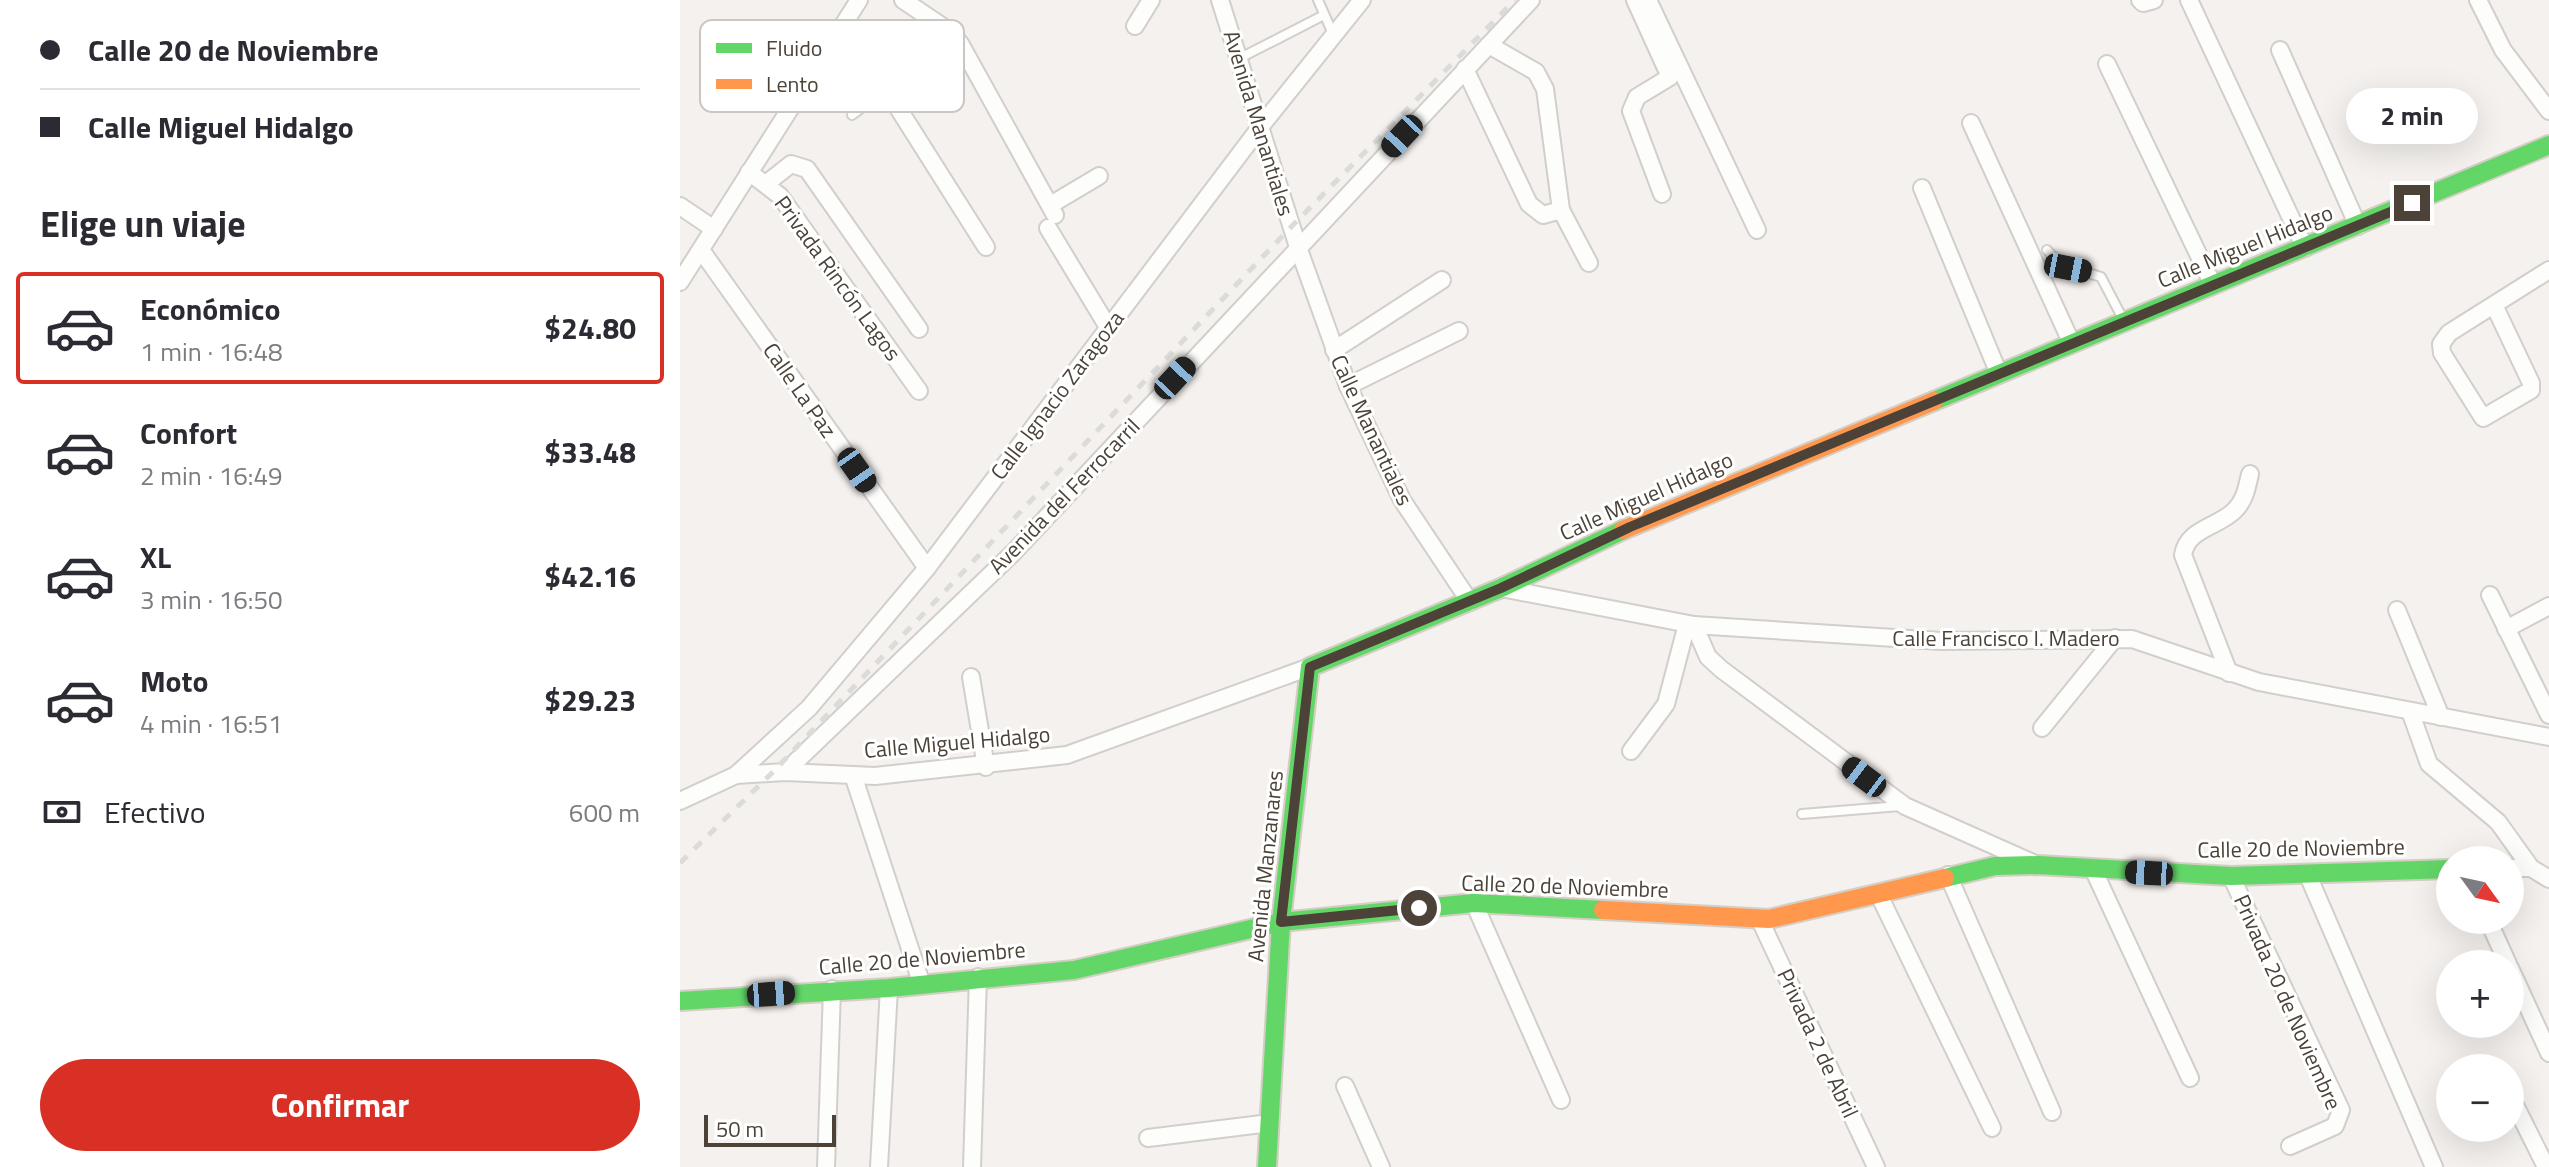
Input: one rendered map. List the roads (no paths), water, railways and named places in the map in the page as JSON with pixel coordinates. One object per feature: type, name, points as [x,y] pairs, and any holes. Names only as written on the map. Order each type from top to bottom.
[{"type":"street","points":[[846,20],[859,0]]},
{"type":"street","points":[[903,0],[933,20]]},
{"type":"street","points":[[1135,26],[1151,0]]},
{"type":"street","name":"Avenida Manantiales","points":[[1220,0],[1298,247]]},
{"type":"street","name":"Calle Ignacio Zaragoza","points":[[736,775],[809,708],[927,568],[1261,126],[1362,0]]},
{"type":"street","name":"Avenida del Ferrocarril","points":[[785,772],[1013,553],[1531,0]]},
{"type":"street","points":[[1635,0],[1670,77],[1637,97],[1631,111],[1662,194]]},
{"type":"street","points":[[1648,0],[1757,230]]},
{"type":"street","points":[[2140,0],[2143,3],[2154,0]]},
{"type":"street","points":[[2189,0],[2305,248]]},
{"type":"street","points":[[2478,0],[2503,50],[2549,111]]},
{"type":"street","points":[[1489,45],[1536,72],[1545,89],[1561,210],[1589,263]]},
{"type":"street","points":[[2280,50],[2358,226]]},
{"type":"street","points":[[964,55],[1052,216],[1108,327]]},
{"type":"street","points":[[2107,64],[2213,285]]},
{"type":"street","points":[[1465,69],[1529,204],[1543,215],[1561,210]]},
{"type":"street","points":[[680,282],[787,112]]},
{"type":"street","points":[[901,112],[986,247]]},
{"type":"street","points":[[1971,123],[2072,344]]},
{"type":"street","name":"Calle Miguel Hidalgo","points":[[736,775],[785,772],[853,775],[986,767],[1067,755],[1310,667],[1470,602],[1630,527],[2549,145]]},
{"type":"street","points":[[767,183],[791,164],[807,169],[919,329]]},
{"type":"street","name":"Privada Rincón Lagos","points":[[749,172],[780,196],[919,391]]},
{"type":"street","points":[[1052,216],[1099,176]]},
{"type":"street","points":[[1922,188],[1999,374]]},
{"type":"street","points":[[680,206],[714,229]]},
{"type":"street","name":"Calle Manantiales","points":[[1298,247],[1348,386],[1402,500],[1470,602]]},
{"type":"street","name":"Calle La Paz","points":[[701,250],[927,568]]},
{"type":"street","points":[[2494,305],[2531,383],[2531,390],[2483,418],[2442,353],[2441,344],[2449,333],[2549,270]]},
{"type":"street","points":[[1334,350],[1442,280]]},
{"type":"street","points":[[1348,386],[1459,331]]},
{"type":"street","points":[[2229,673],[2183,555],[2192,536],[2238,506],[2250,474]]},
{"type":"street","name":"Calle Francisco I. Madero","points":[[1501,588],[1690,624],[1941,641],[2115,638],[2157,645],[2259,682],[2549,737]]},
{"type":"street","points":[[2490,595],[2549,715]]},
{"type":"street","points":[[2506,629],[2549,606]]},
{"type":"street","points":[[2397,610],[2441,717]]},
{"type":"street","points":[[1631,751],[1666,704],[1690,624]]},
{"type":"street","points":[[1690,624],[1708,657],[1721,669],[1905,806],[2038,865]]},
{"type":"street","points":[[2042,728],[2115,638]]},
{"type":"street","name":"Avenida Manzanares","points":[[1267,1167],[1281,922],[1310,667]]},
{"type":"street","points":[[971,677],[986,767]]},
{"type":"street","points":[[2410,711],[2422,754],[2429,764],[2498,822],[2531,868],[2549,879]]},
{"type":"street","points":[[680,801],[736,775]]},
{"type":"street","points":[[853,775],[921,982]]},
{"type":"street","name":"Calle 20 de Noviembre","points":[[680,1001],[832,989],[889,988],[921,982],[1074,970],[1281,922],[1474,903],[1759,918],[1783,916],[1995,866],[2038,865],[2094,871],[2231,876],[2436,869]]},
{"type":"street","points":[[2524,868],[2531,868]]},
{"type":"street","points":[[2094,871],[2190,1078]]},
{"type":"street","points":[[2307,873],[2434,1167]]},
{"type":"street","points":[[1948,875],[2052,1112]]},
{"type":"street","name":"Privada 20 de Noviembre","points":[[2231,876],[2341,1110],[2335,1126],[2290,1146]]},
{"type":"street","points":[[1878,893],[1992,1128]]},
{"type":"street","points":[[1474,903],[1561,1100]]},
{"type":"street","name":"Privada 2 de Abril","points":[[1759,918],[1876,1167]]},
{"type":"street","points":[[972,1167],[978,977]]},
{"type":"street","points":[[879,1167],[889,988]]},
{"type":"street","points":[[826,1167],[832,989]]},
{"type":"street","points":[[2524,998],[2548,1050]]},
{"type":"street","points":[[1345,1086],[1381,1167]]},
{"type":"street","points":[[1148,1138],[1270,1123]]},
{"type":"street","points":[[2524,1123],[2546,1167]]},
{"type":"lane","points":[[1318,0],[1333,34]]},
{"type":"lane","points":[[1240,58],[1324,15]]},
{"type":"lane","points":[[852,115],[856,112]]},
{"type":"lane","points":[[2047,250],[2060,264],[2101,277],[2125,322]]},
{"type":"lane","points":[[1802,814],[1905,806]]},
{"type":"railway","points":[[680,863],[772,773],[1291,227],[1515,0]]}]
